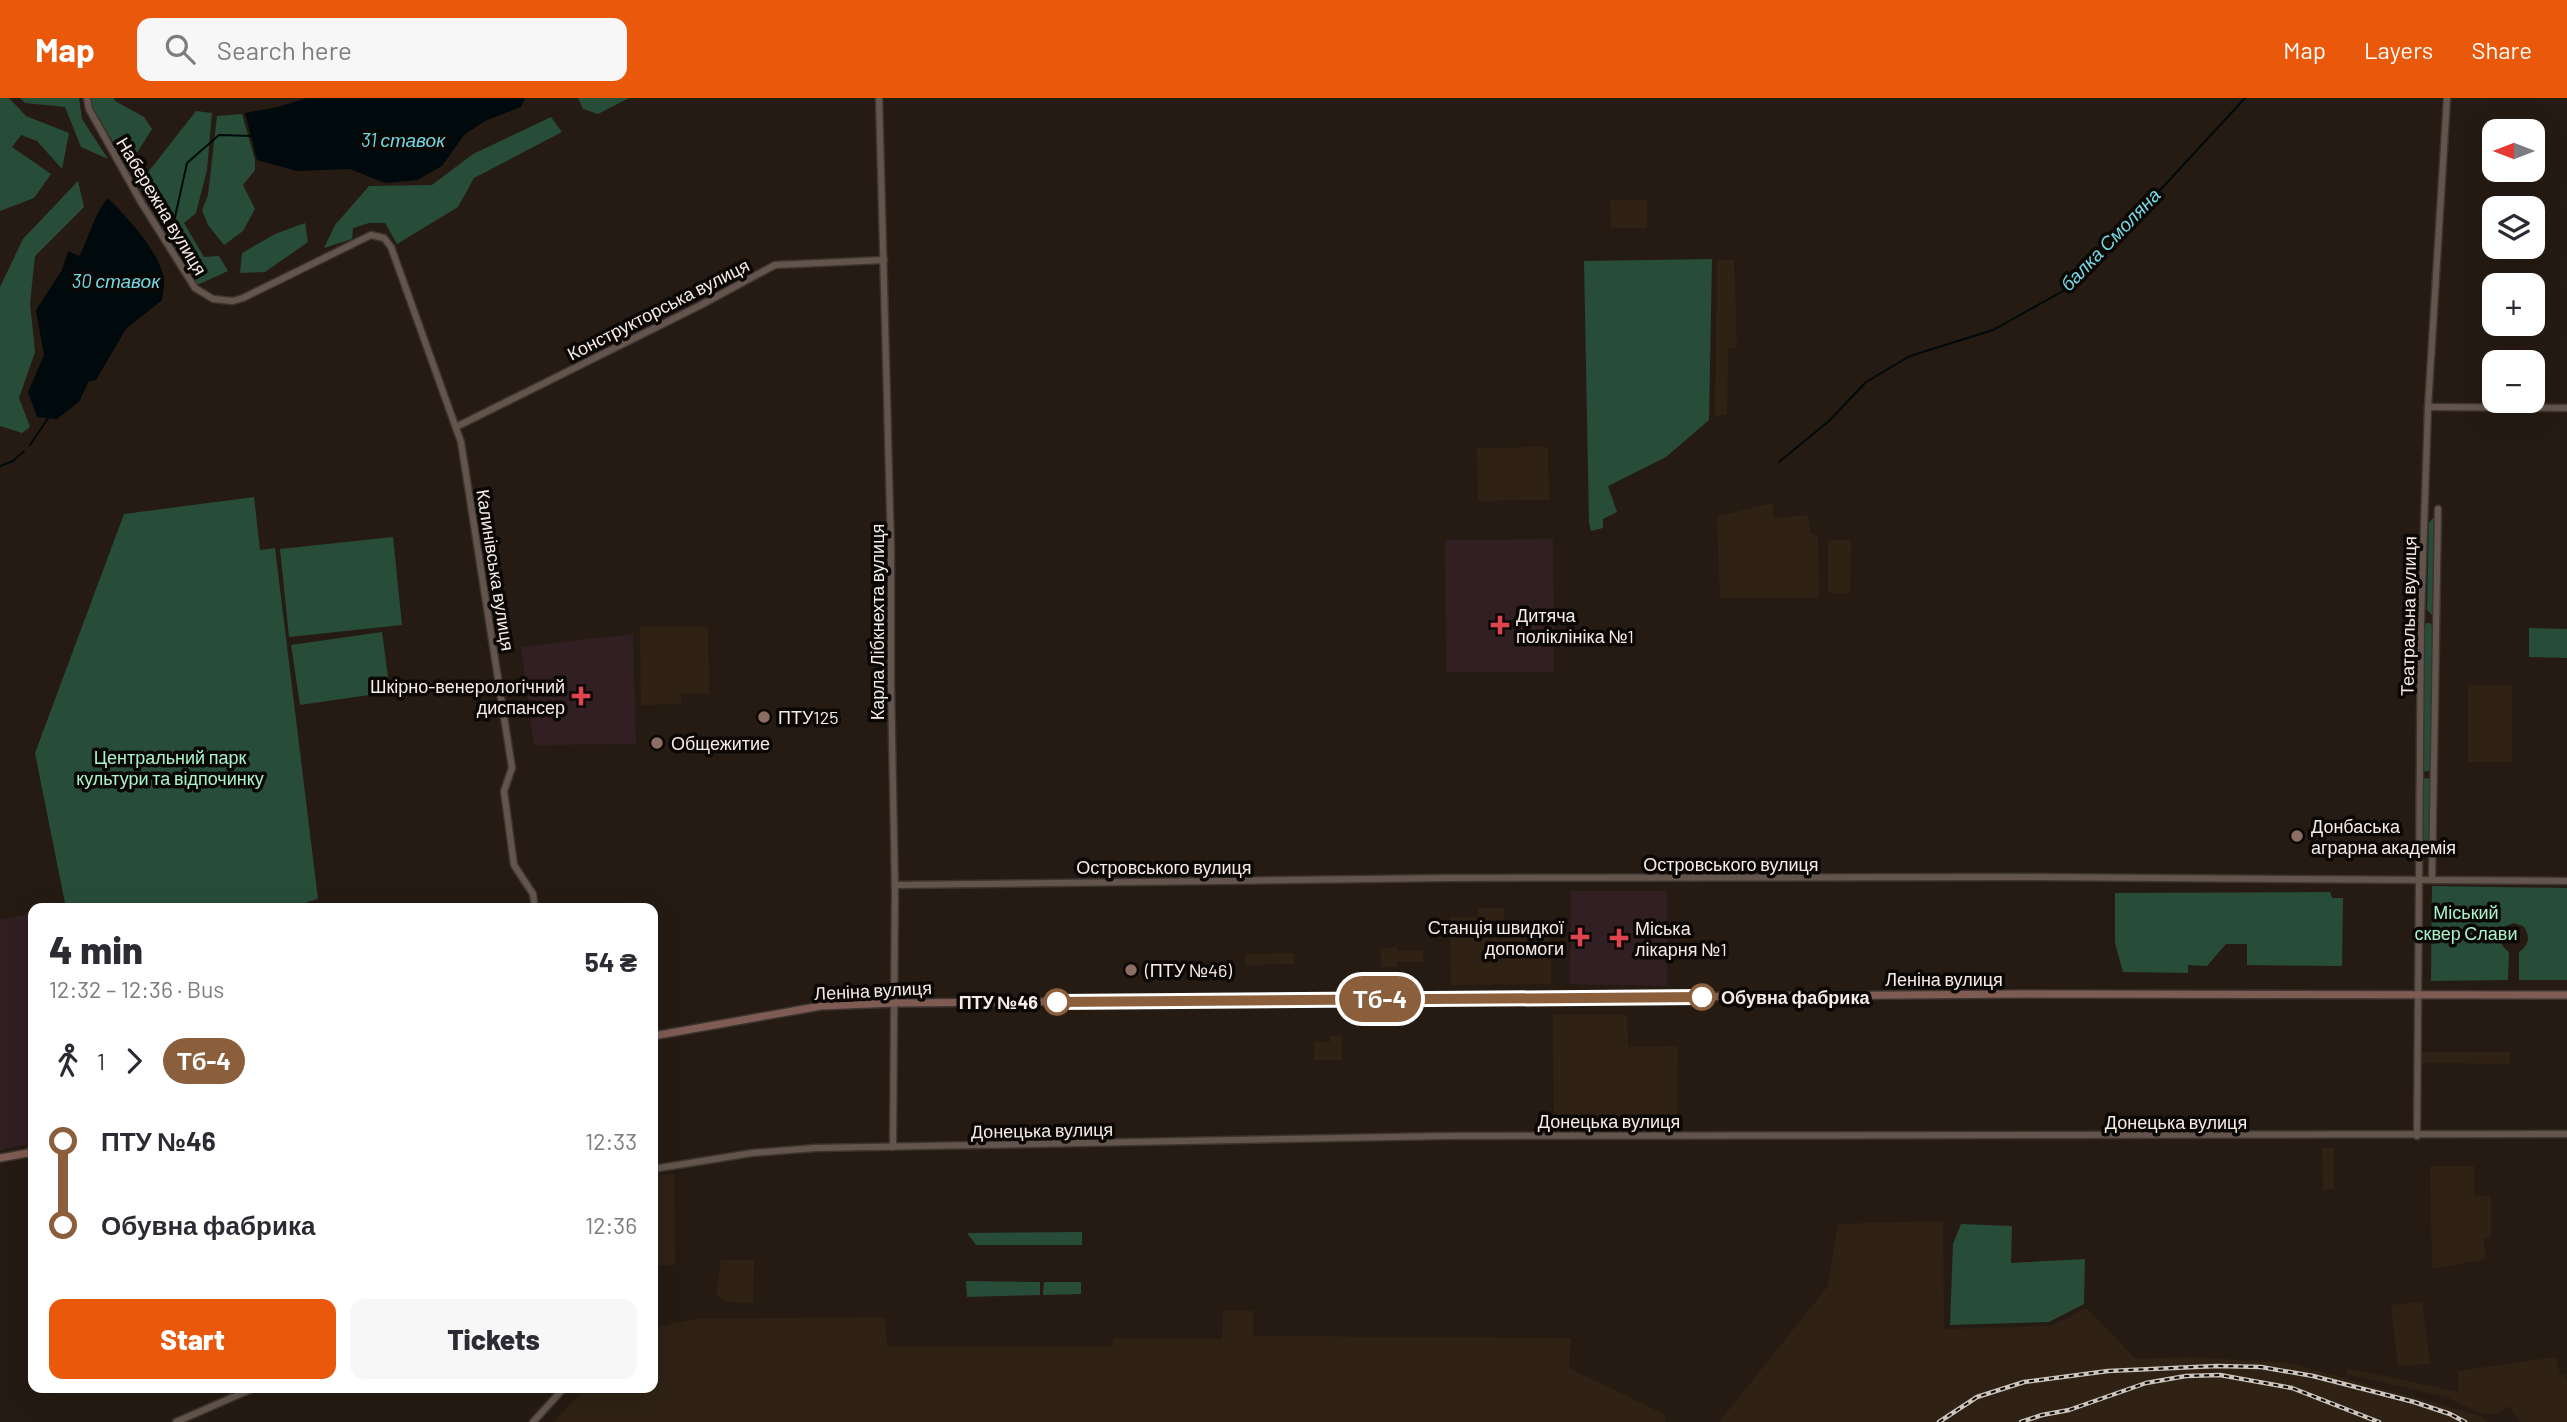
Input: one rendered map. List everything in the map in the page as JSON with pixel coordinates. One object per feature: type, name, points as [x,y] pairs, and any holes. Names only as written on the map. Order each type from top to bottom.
[{"type":"main road","name":"Леніна вулиця","points":[[658,1035],[821,1006],[895,1003],[2021,994],[2567,995]]},
{"type":"main road","points":[[0,1158],[28,1153]]},
{"type":"street","name":"Набережна вулиця","points":[[88,98],[89,109],[141,202],[195,288],[213,299],[238,300],[368,236],[380,236],[387,241]]},
{"type":"street","name":"Карла Лібкнехта вулиця","points":[[879,98],[891,549],[895,885],[893,1147]]},
{"type":"street","name":"Театральна вулиця","points":[[2417,1136],[2421,618],[2428,407],[2447,98]]},
{"type":"street","name":"Калинівська вулиця","points":[[387,241],[461,442],[512,768],[504,791],[514,865],[533,894],[534,903]]},
{"type":"street","name":"Конструкторська вулиця","points":[[456,427],[775,265],[884,260]]},
{"type":"street","points":[[2428,407],[2567,408]]},
{"type":"street","name":"Театральна вулиця","points":[[2432,880],[2438,509]]},
{"type":"street","name":"Островського вулиця","points":[[895,885],[1444,878],[2567,880]]},
{"type":"street","name":"Донецька вулиця","points":[[658,1168],[752,1153],[815,1148],[1444,1136],[2567,1134]]},
{"type":"street","points":[[176,1422],[243,1393]]},
{"type":"street","points":[[533,1422],[559,1393]]},
{"type":"shaded area","points":[[1610,200],[1647,200],[1647,228],[1611,228]]},
{"type":"shaded area","points":[[1717,260],[1734,260],[1737,347],[1728,349],[1727,415],[1715,416]]},
{"type":"shaded area","points":[[1548,447],[1549,500],[1478,501],[1477,448]]},
{"type":"shaded area","points":[[1772,503],[1774,518],[1808,515],[1810,532],[1818,537],[1819,598],[1720,598],[1717,517]]},
{"type":"shaded area","name":"Дитяча поліклініка №1","points":[[1553,539],[1554,672],[1446,672],[1445,540]]},
{"type":"shaded area","points":[[1828,540],[1851,540],[1850,593],[1828,593]]},
{"type":"shaded area","points":[[640,626],[708,627],[709,693],[681,694],[681,704],[641,705]]},
{"type":"shaded area","name":"Шкірно-венерологічний диспансер","points":[[633,634],[636,744],[534,745],[521,647]]},
{"type":"shaded area","points":[[2468,685],[2512,685],[2512,762],[2468,762]]},
{"type":"shaded area","name":"Міська лікарня №1","points":[[1571,891],[1667,891],[1667,986],[1570,984]]},
{"type":"shaded area","points":[[1478,908],[1504,908],[1504,925],[1550,925],[1551,984],[1451,985],[1450,917],[1478,917]]},
{"type":"shaded area","points":[[28,914],[28,1144],[0,1150],[0,920]]},
{"type":"shaded area","points":[[1397,947],[1397,951],[1423,951],[1423,962],[1397,962],[1397,967],[1381,967],[1380,948]]},
{"type":"shaded area","points":[[1294,953],[1294,964],[1245,965],[1245,954]]},
{"type":"shaded area","points":[[1553,1015],[1627,1015],[1628,1047],[1678,1046],[1677,1132],[1554,1133]]},
{"type":"shaded area","points":[[1342,1035],[1342,1060],[1314,1060],[1314,1042],[1330,1042],[1330,1036]]},
{"type":"shaded area","points":[[2421,1052],[2510,1052],[2510,1064],[2421,1063]]},
{"type":"shaded area","points":[[2322,1148],[2334,1148],[2334,1189],[2323,1189]]},
{"type":"shaded area","points":[[2430,1166],[2474,1166],[2474,1195],[2491,1196],[2491,1238],[2483,1239],[2486,1259],[2432,1269]]},
{"type":"shaded area","points":[[674,1173],[675,1265],[658,1265],[658,1175]]},
{"type":"shaded area","points":[[1943,1221],[1944,1329],[2051,1326],[2086,1308],[2136,1359],[2190,1357],[2290,1363],[2480,1416],[2488,1422],[1719,1422],[1828,1286],[1838,1224]]},
{"type":"shaded area","points":[[721,1260],[754,1260],[753,1303],[726,1302],[716,1295]]},
{"type":"shaded area","points":[[2422,1302],[2430,1364],[2398,1366],[2391,1305]]},
{"type":"shaded area","points":[[1223,1311],[1253,1311],[1253,1336],[1571,1338],[1569,1368],[1664,1414],[1666,1422],[553,1422],[581,1393],[658,1393],[658,1327],[694,1319],[885,1317],[887,1347],[1112,1347],[1113,1338],[1222,1339]]},
{"type":"shaded area","points":[[2556,1357],[2559,1375],[2565,1374],[2567,1383],[2567,1422],[2520,1422],[2508,1406],[2494,1415],[2476,1411],[2446,1397],[2346,1374],[2347,1368],[2458,1392],[2458,1371]]},
{"type":"green space","points":[[0,98],[9,98],[26,116],[69,133],[62,169],[37,141],[21,135],[12,147],[51,174],[34,198],[0,211]]},
{"type":"green space","points":[[20,98],[79,98],[82,119],[108,159],[81,147],[65,107],[25,103]]},
{"type":"green space","points":[[91,98],[114,98],[144,117],[152,129],[128,167],[93,108]]},
{"type":"green space","points":[[578,98],[629,98],[598,114],[583,109]]},
{"type":"green space","points":[[196,111],[212,113],[207,170],[196,213],[184,223],[204,257],[219,256],[228,271],[197,285],[138,185]]},
{"type":"green space","points":[[242,114],[255,160],[255,170],[243,185],[255,209],[243,231],[224,245],[208,225],[202,210],[208,195],[217,116]]},
{"type":"green space","points":[[551,117],[562,132],[474,178],[458,207],[397,244],[385,223],[369,223],[353,228],[352,239],[324,248],[335,225],[369,186],[432,185],[473,154]]},
{"type":"green space","points":[[78,181],[84,207],[35,256],[30,303],[35,352],[19,398],[30,427],[22,433],[0,426],[0,287],[23,239]]},
{"type":"green space","points":[[305,223],[308,242],[265,272],[240,273],[242,253],[275,234]]},
{"type":"green space","points":[[1712,259],[1709,420],[1666,457],[1608,486],[1617,512],[1603,519],[1603,528],[1591,531],[1584,261]]},
{"type":"green space","name":"Центральний парк культури та відпочинку","points":[[254,497],[260,550],[275,548],[318,899],[307,903],[65,903],[35,753],[124,514]]},
{"type":"green space","points":[[2433,518],[2433,616],[2427,610],[2429,523]]},
{"type":"green space","points":[[393,537],[402,625],[289,637],[280,549]]},
{"type":"green space","points":[[2427,623],[2433,627],[2431,769],[2426,772],[2422,768],[2423,627]]},
{"type":"green space","points":[[2529,628],[2567,629],[2567,658],[2529,657]]},
{"type":"green space","points":[[382,632],[390,692],[300,705],[291,645]]},
{"type":"green space","points":[[2425,778],[2431,779],[2429,855],[2426,856],[2422,853],[2422,781]]},
{"type":"green space","name":"Міський сквер Слави","points":[[2432,886],[2567,888],[2567,980],[2519,980],[2519,952],[2527,944],[2528,937],[2523,926],[2514,923],[2505,926],[2500,936],[2503,946],[2509,952],[2508,980],[2431,981]]},
{"type":"green space","points":[[2330,892],[2332,898],[2343,898],[2342,966],[2247,965],[2247,944],[2226,944],[2207,966],[2188,965],[2188,973],[2123,972],[2115,943],[2115,893]]},
{"type":"green space","points":[[1961,1224],[2012,1226],[2011,1263],[2085,1259],[2084,1304],[2049,1322],[1950,1325],[1953,1244]]},
{"type":"green space","points":[[1082,1232],[1082,1245],[976,1245],[967,1233]]},
{"type":"green space","points":[[966,1281],[1040,1282],[1040,1295],[967,1297]]},
{"type":"green space","points":[[1044,1282],[1081,1282],[1081,1294],[1043,1295]]},
{"type":"water","name":"31 ставок","points":[[307,98],[525,98],[521,107],[485,121],[464,135],[442,166],[417,180],[385,183],[350,169],[297,171],[257,160],[245,113]]},
{"type":"water","name":"30 ставок","points":[[108,198],[143,237],[158,261],[164,283],[162,300],[126,329],[96,380],[89,381],[79,402],[57,419],[37,417],[28,392],[44,355],[36,310],[62,270],[68,251],[79,256]]},
{"type":"waterway","name":"балка Смоляна","points":[[1779,462],[1829,421],[1866,382],[1910,356],[1993,330],[2063,291],[2245,98]]},
{"type":"waterway","points":[[173,226],[187,163],[219,135],[251,136]]},
{"type":"waterway","points":[[30,445],[49,417]]},
{"type":"waterway","points":[[0,466],[13,461],[24,451]]},
{"type":"railway","points":[[1939,1422],[1977,1397],[2024,1382],[2108,1371],[2217,1366],[2261,1367],[2313,1376],[2414,1402],[2465,1422]]},
{"type":"railway","points":[[2021,1422],[2069,1410],[2146,1383],[2186,1376],[2220,1375],[2292,1388],[2379,1422]]},
{"type":"bus line","name":"Тб-4","points":[[1057,1002],[1702,997]]},
{"type":"place","name":"Дитяча поліклініка №1","points":[[1500,625]]},
{"type":"place","name":"Шкірно-венерологічний диспансер","points":[[581,696]]},
{"type":"place","name":"ПТУ125","points":[[764,717]]},
{"type":"place","name":"Общежитие","points":[[657,743]]},
{"type":"place","name":"Донбаська аграрна академія","points":[[2297,836]]},
{"type":"place","name":"Станція швидкої допомоги","points":[[1580,937]]},
{"type":"place","name":"Міська лікарня №1","points":[[1619,938]]},
{"type":"place","name":"(ПТУ №46)","points":[[1131,970]]},
{"type":"place","name":"Обувна фабрика","points":[[1702,997]]},
{"type":"place","name":"ПТУ №46","points":[[1057,1002]]}]
